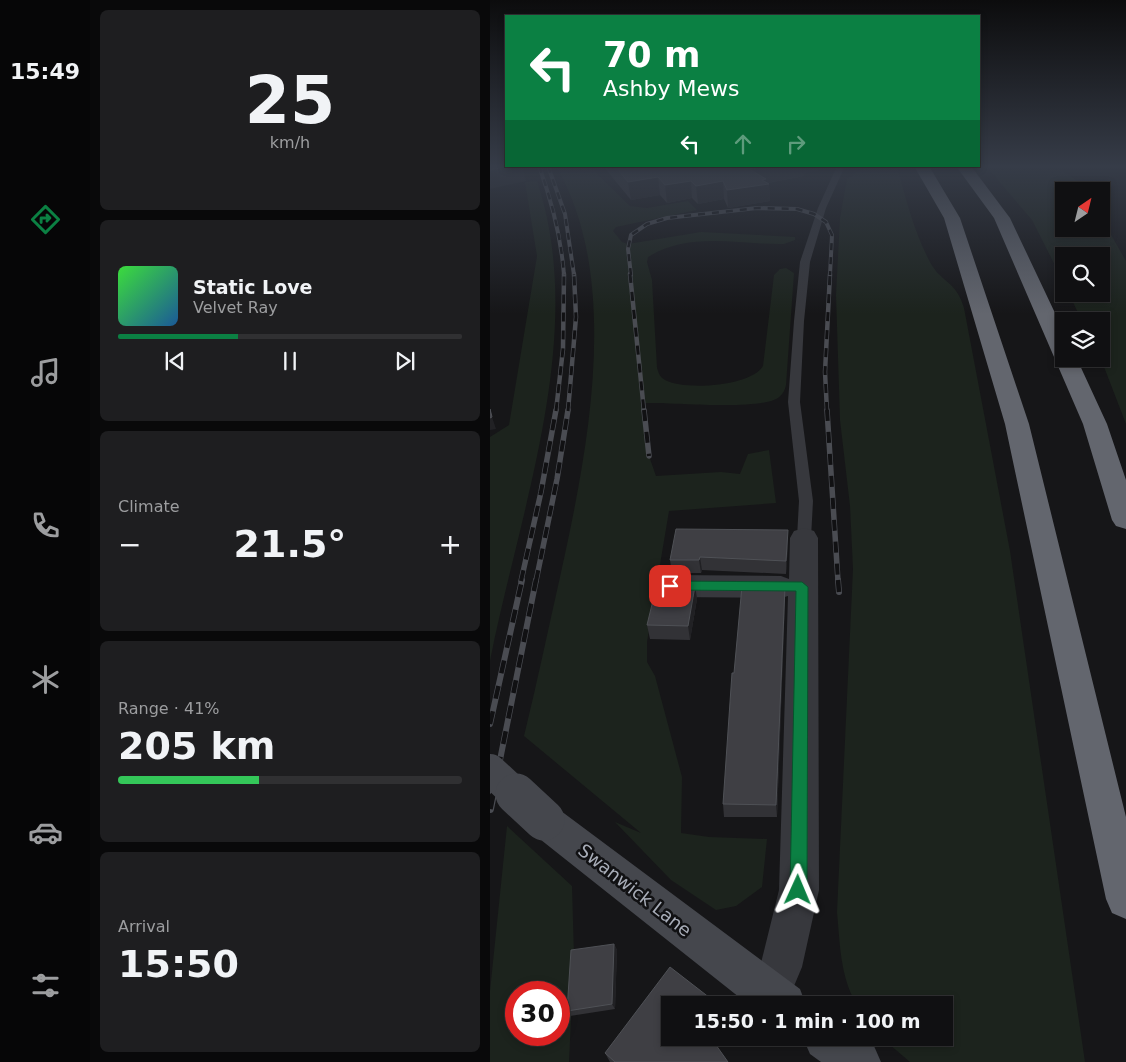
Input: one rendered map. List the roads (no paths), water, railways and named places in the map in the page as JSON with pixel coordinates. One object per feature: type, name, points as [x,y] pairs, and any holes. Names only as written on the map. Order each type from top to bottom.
[{"type":"highway","points":[[951,216],[1017,424],[1126,898]]},
{"type":"highway","points":[[1000,216],[1055,335]]},
{"type":"highway","points":[[1070,367],[1095,424],[1126,520]]},
{"type":"street","points":[[777,996],[781,967],[798,890],[804,538]]},
{"type":"street","points":[[670,586],[802,587]]},
{"type":"street","name":"Swanwick Lane","points":[[490,770],[544,820],[773,996]]},
{"type":"street","points":[[837,1046],[858,1062]]},
{"type":"lane","points":[[804,538],[806,501],[794,402],[799,321],[806,262],[820,216]]},
{"type":"railway","points":[[554,216],[561,247],[564,275]]},
{"type":"railway","points":[[565,216],[574,275]]},
{"type":"railway","points":[[631,275],[628,249],[631,235],[647,224],[667,218],[689,216]]},
{"type":"railway","points":[[816,216],[826,222],[832,235],[830,275]]},
{"type":"railway","points":[[568,411],[576,317],[574,274]]},
{"type":"railway","points":[[630,274],[644,411]]},
{"type":"railway","points":[[827,411],[825,372],[830,274]]},
{"type":"railway","points":[[556,411],[563,349],[564,275]]},
{"type":"railway","points":[[521,581],[541,492],[556,410]]},
{"type":"railway","points":[[536,581],[557,479],[568,410]]},
{"type":"railway","points":[[644,410],[649,456]]},
{"type":"railway","points":[[827,410],[838,581]]},
{"type":"railway","points":[[490,724],[522,580]]},
{"type":"railway","points":[[493,795],[536,580]]},
{"type":"railway","points":[[838,580],[839,592]]},
{"type":"railway","points":[[490,809],[493,794]]}]
